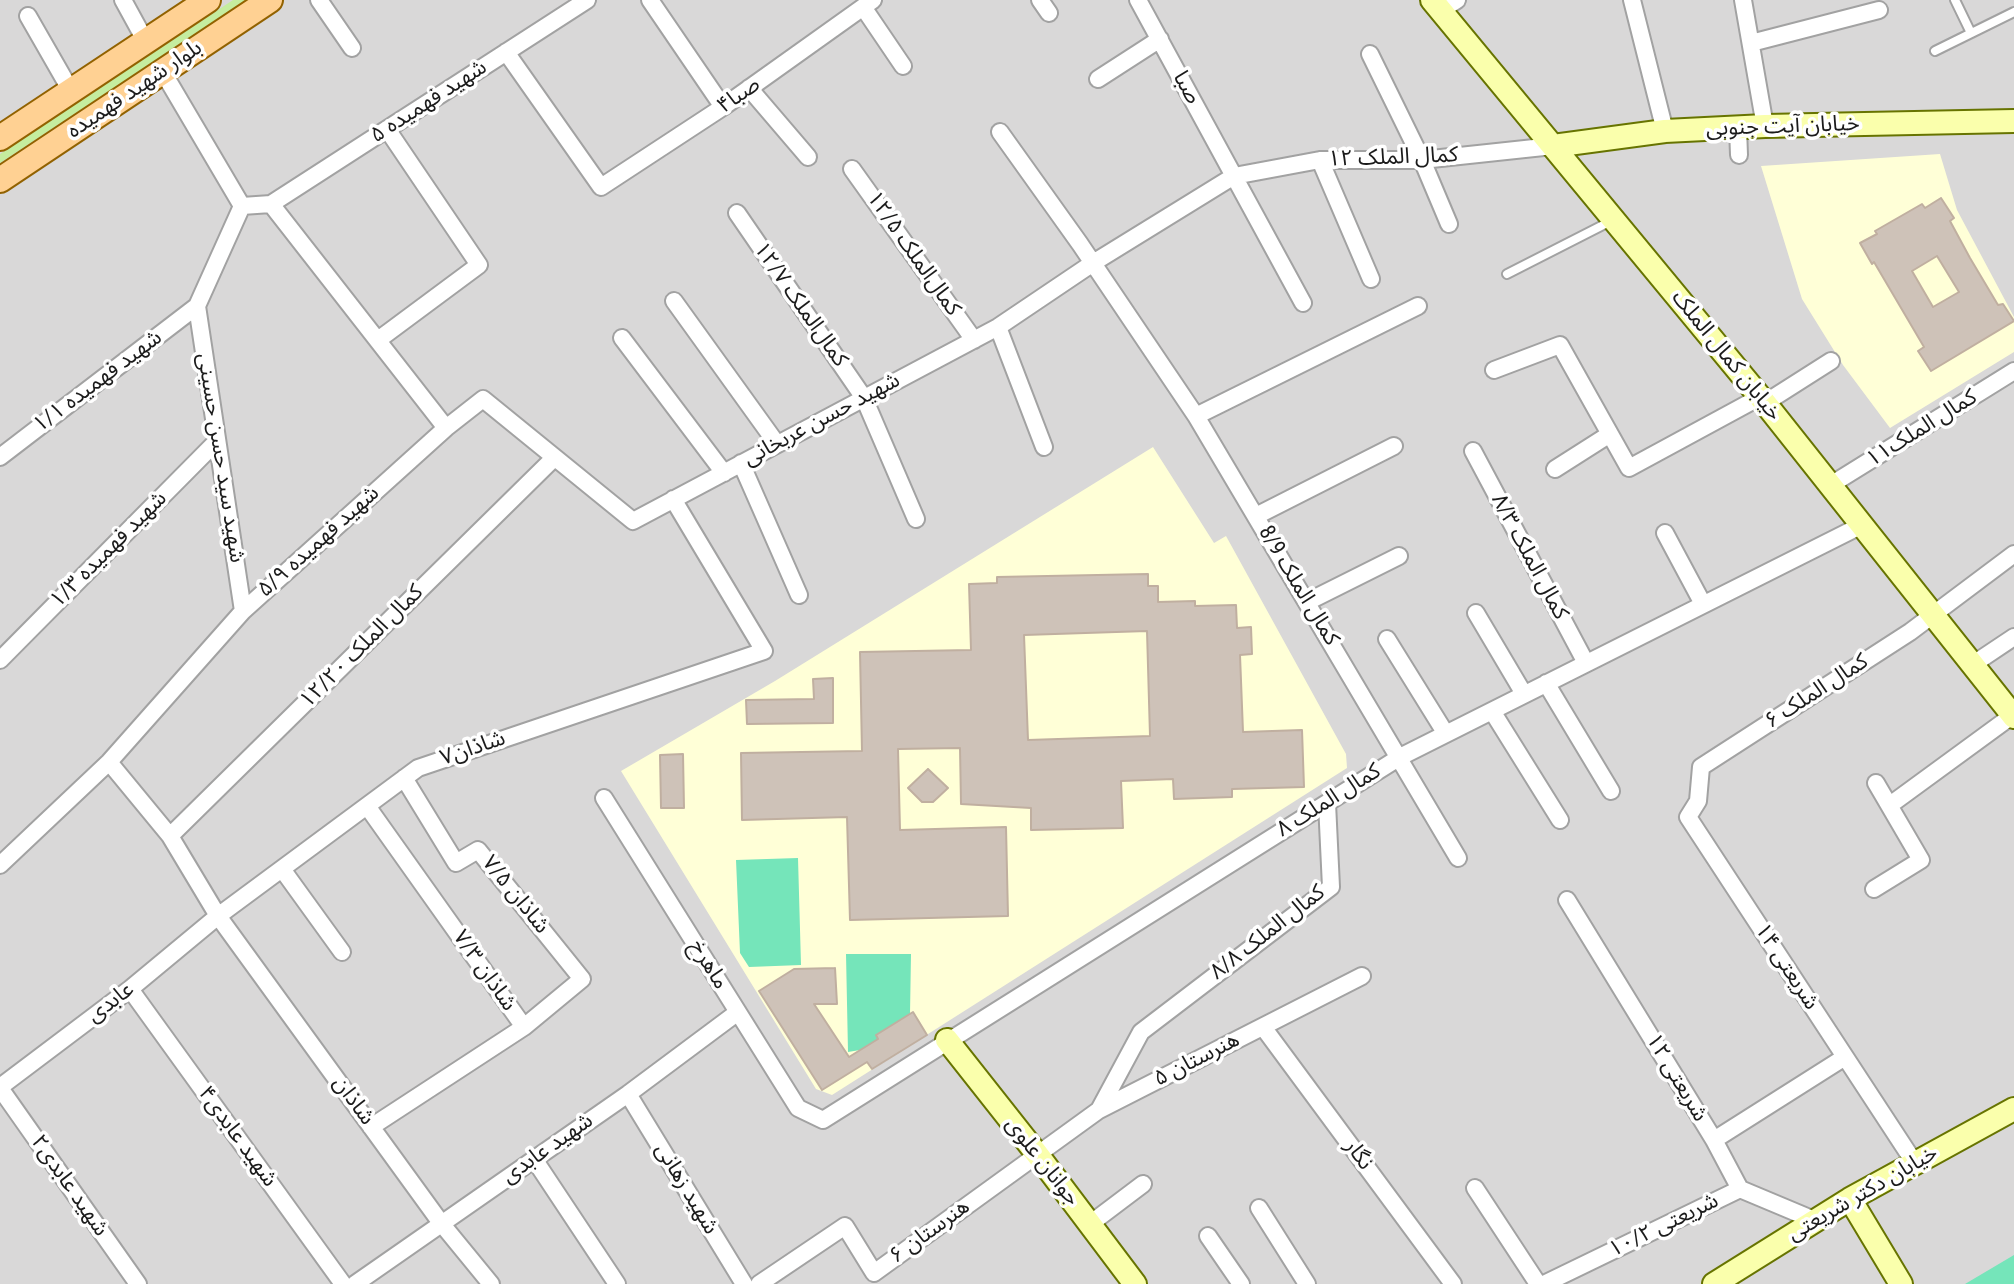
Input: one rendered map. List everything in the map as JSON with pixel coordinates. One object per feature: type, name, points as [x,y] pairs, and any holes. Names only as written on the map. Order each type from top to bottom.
[{"type":"main road","name":"بلوار شهید فهمیده","points":[[0,138],[208,0]]},
{"type":"main road","name":"بلوار شهید فهمیده","points":[[0,180],[270,0]]},
{"type":"main road","name":"خیابان کمال الملک","points":[[1443,4],[1553,146],[1763,400],[2013,716]]},
{"type":"main road","name":"خیابان آیت جنوبی","points":[[1553,146],[1665,131],[2014,121]]},
{"type":"main road","name":"جوانان علوی","points":[[947,1040],[1135,1284]]},
{"type":"main road","name":"خیابان دکتر شریعتی","points":[[1714,1284],[1850,1199],[2014,1109]]},
{"type":"main road","points":[[1850,1199],[1901,1284]]},
{"type":"street","points":[[123,0],[146,42]]},
{"type":"street","points":[[319,0],[352,48]]},
{"type":"street","name":"شهید فهمیده ۵","points":[[271,204],[587,0]]},
{"type":"street","points":[[650,0],[723,107]]},
{"type":"street","name":"صبا","points":[[1138,0],[1303,303]]},
{"type":"street","points":[[1632,0],[1665,131]]},
{"type":"street","points":[[1743,0],[1765,126]]},
{"type":"street","points":[[868,3],[903,66]]},
{"type":"street","name":"صبا۴","points":[[506,52],[601,187],[723,107],[868,3]]},
{"type":"street","points":[[1751,43],[1879,10]]},
{"type":"street","points":[[28,16],[71,91]]},
{"type":"street","points":[[1098,79],[1160,39]]},
{"type":"street","points":[[1370,54],[1422,160],[1449,224]]},
{"type":"street","points":[[163,72],[242,206]]},
{"type":"street","points":[[749,88],[808,157]]},
{"type":"street","points":[[1738,128],[1739,155]]},
{"type":"street","points":[[378,340],[479,265],[387,129]]},
{"type":"street","name":"کمال الملک 8/9","points":[[1000,132],[1196,416],[1458,858]]},
{"type":"street","name":"کمال الملک ۱۲","points":[[1234,176],[1320,160],[1422,160],[1553,146]]},
{"type":"street","points":[[1320,160],[1371,279]]},
{"type":"street","name":"کمال‌الملک ۱۲/۵","points":[[852,169],[974,340]]},
{"type":"street","name":"شهید حسن عربخانی","points":[[554,458],[633,521],[998,327],[1093,263],[1234,176]]},
{"type":"street","points":[[242,206],[271,204],[446,428]]},
{"type":"street","points":[[197,306],[242,206]]},
{"type":"street","name":"کمال‌الملک ۱۲/۷","points":[[737,213],[864,398],[916,519]]},
{"type":"street","points":[[674,301],[777,444]]},
{"type":"street","name":"شهید سید حسن حسینی","points":[[197,306],[243,611]]},
{"type":"street","name":"شهید فهمیده ۱/۱","points":[[0,457],[197,306]]},
{"type":"street","points":[[1196,416],[1418,306]]},
{"type":"street","points":[[998,327],[1044,447]]},
{"type":"street","points":[[622,338],[724,473]]},
{"type":"street","points":[[1494,370],[1560,345],[1629,468],[1763,400],[1831,361]]},
{"type":"street","name":"کمال الملک۱۱","points":[[1829,486],[2014,371]]},
{"type":"street","name":"شهید فهمیده ۵/۹","points":[[0,865],[109,762],[243,611],[446,428],[483,399],[554,458]]},
{"type":"street","points":[[1555,469],[1610,434]]},
{"type":"street","name":"شهید فهمیده ۱/۳","points":[[0,660],[217,441]]},
{"type":"street","points":[[1256,516],[1394,446]]},
{"type":"street","name":"کمال الملک ۸/۳","points":[[1473,451],[1586,663]]},
{"type":"street","name":"کمال الملک ۱۲/۲۰","points":[[170,836],[554,458]]},
{"type":"street","points":[[741,463],[799,595]]},
{"type":"street","name":"شاذان۷","points":[[218,916],[418,768],[764,651],[673,499]]},
{"type":"street","name":"کمال الملک ۸","points":[[823,1120],[1400,757],[1860,526]]},
{"type":"street","points":[[1665,533],[1703,604]]},
{"type":"street","name":"کمال الملک ۶","points":[[1701,767],[1932,617],[1948,601],[2014,554]]},
{"type":"street","points":[[1307,602],[1399,556]]},
{"type":"street","points":[[1476,613],[1524,694]]},
{"type":"street","points":[[1972,665],[2014,637]]},
{"type":"street","points":[[1387,639],[1446,734]]},
{"type":"street","points":[[1546,683],[1611,791]]},
{"type":"street","points":[[1492,711],[1560,820]]},
{"type":"street","points":[[1890,805],[2013,716]]},
{"type":"street","name":"شاذان","points":[[109,762],[170,836],[218,916],[441,1223],[491,1284]]},
{"type":"street","name":"شریعتی ۱۴","points":[[1701,767],[1698,801],[1688,817],[1914,1162]]},
{"type":"street","name":"شاذان ۷/۵","points":[[404,778],[456,863],[478,850],[582,979],[524,1027]]},
{"type":"street","points":[[1874,889],[1921,860],[1876,783]]},
{"type":"street","name":"ماهرخ","points":[[604,798],[798,1108],[823,1120]]},
{"type":"street","name":"کمال الملک ۸/۸","points":[[1099,1110],[1141,1032],[1331,887],[1327,803]]},
{"type":"street","name":"شاذان ۷/۳","points":[[367,806],[524,1027],[371,1127]]},
{"type":"street","points":[[282,869],[342,952]]},
{"type":"street","name":"شریعتی ۱۲","points":[[1567,900],[1714,1140],[1740,1189]]},
{"type":"street","name":"عابدی","points":[[0,1088],[130,989],[218,916]]},
{"type":"street","name":"هنرستان ۵","points":[[1037,1154],[1099,1110],[1362,976]]},
{"type":"street","name":"شهید عابدی۴","points":[[130,989],[343,1284]]},
{"type":"street","name":"شهید عابدی","points":[[355,1284],[628,1094],[738,1012]]},
{"type":"street","name":"نگار","points":[[1263,1027],[1453,1284]]},
{"type":"street","points":[[1714,1140],[1845,1057]]},
{"type":"street","name":"شهید عابدی۲","points":[[0,1088],[138,1284]]},
{"type":"street","name":"شهید زهانی","points":[[628,1094],[744,1284]]},
{"type":"street","name":"هنرستان ۶","points":[[759,1284],[845,1226],[874,1273],[1037,1154]]},
{"type":"street","points":[[534,1159],[617,1284]]},
{"type":"street","points":[[1090,1224],[1143,1184]]},
{"type":"street","points":[[1475,1188],[1541,1284]]},
{"type":"street","points":[[1740,1189],[1814,1220]]},
{"type":"street","name":"شریعتی ۱۰/۲","points":[[1541,1284],[1740,1189]]},
{"type":"street","points":[[1259,1208],[1307,1284]]},
{"type":"street","points":[[1208,1236],[1241,1284]]},
{"type":"lane","points":[[1955,0],[1971,33]]},
{"type":"lane","points":[[1935,51],[2014,12]]},
{"type":"lane","points":[[1507,274],[1613,219]]},
{"type":"shaded area","points":[[0,0],[2014,0],[2014,1284],[0,1284]]},
{"type":"shaded area","points":[[1940,154],[1957,210],[2014,317],[2014,352],[1890,428],[1843,365],[1802,299],[1761,166]]},
{"type":"shaded area","points":[[1153,447],[1214,543],[1226,536],[1346,754],[1347,768],[832,1095],[816,1089],[621,771],[775,681]]},
{"type":"green space","points":[[233,0],[247,0],[0,163],[0,154]]},
{"type":"green space","points":[[798,858],[801,965],[749,967],[740,953],[736,860]]},
{"type":"green space","points":[[846,954],[911,954],[910,1014],[876,1035],[878,1039],[860,1050],[848,1052]]},
{"type":"green space","points":[[2014,1255],[2014,1284],[1965,1284]]},
{"type":"building","points":[[1941,198],[1954,218],[1950,221],[1970,258],[1998,305],[2003,304],[2014,321],[1931,371],[1918,351],[1924,347],[1860,243],[1922,204],[1925,208]],"holes":[[[1937,256],[1959,292],[1933,307],[1912,271]]]},
{"type":"building","points":[[1148,574],[1148,586],[1158,586],[1158,602],[1195,601],[1195,606],[1236,605],[1237,628],[1251,627],[1252,654],[1240,655],[1243,732],[1302,730],[1304,787],[1232,789],[1232,797],[1174,799],[1173,779],[1121,781],[1123,828],[1031,830],[1031,808],[961,804],[960,748],[898,749],[900,830],[1006,827],[1008,916],[850,920],[847,817],[742,820],[741,753],[862,751],[860,652],[971,650],[969,584],[997,583],[997,577]],"holes":[[[1147,631],[1150,736],[1028,740],[1024,635]]]},
{"type":"building","points":[[833,678],[833,723],[747,724],[746,700],[814,699],[813,679]]},
{"type":"building","points":[[683,754],[684,808],[661,808],[660,755]]},
{"type":"building","points":[[928,769],[948,788],[933,802],[922,802],[908,788]]},
{"type":"building","points":[[835,968],[837,1004],[814,1004],[849,1057],[878,1039],[876,1035],[913,1012],[927,1035],[872,1069],[867,1062],[822,1090],[759,991],[794,969]]}]
